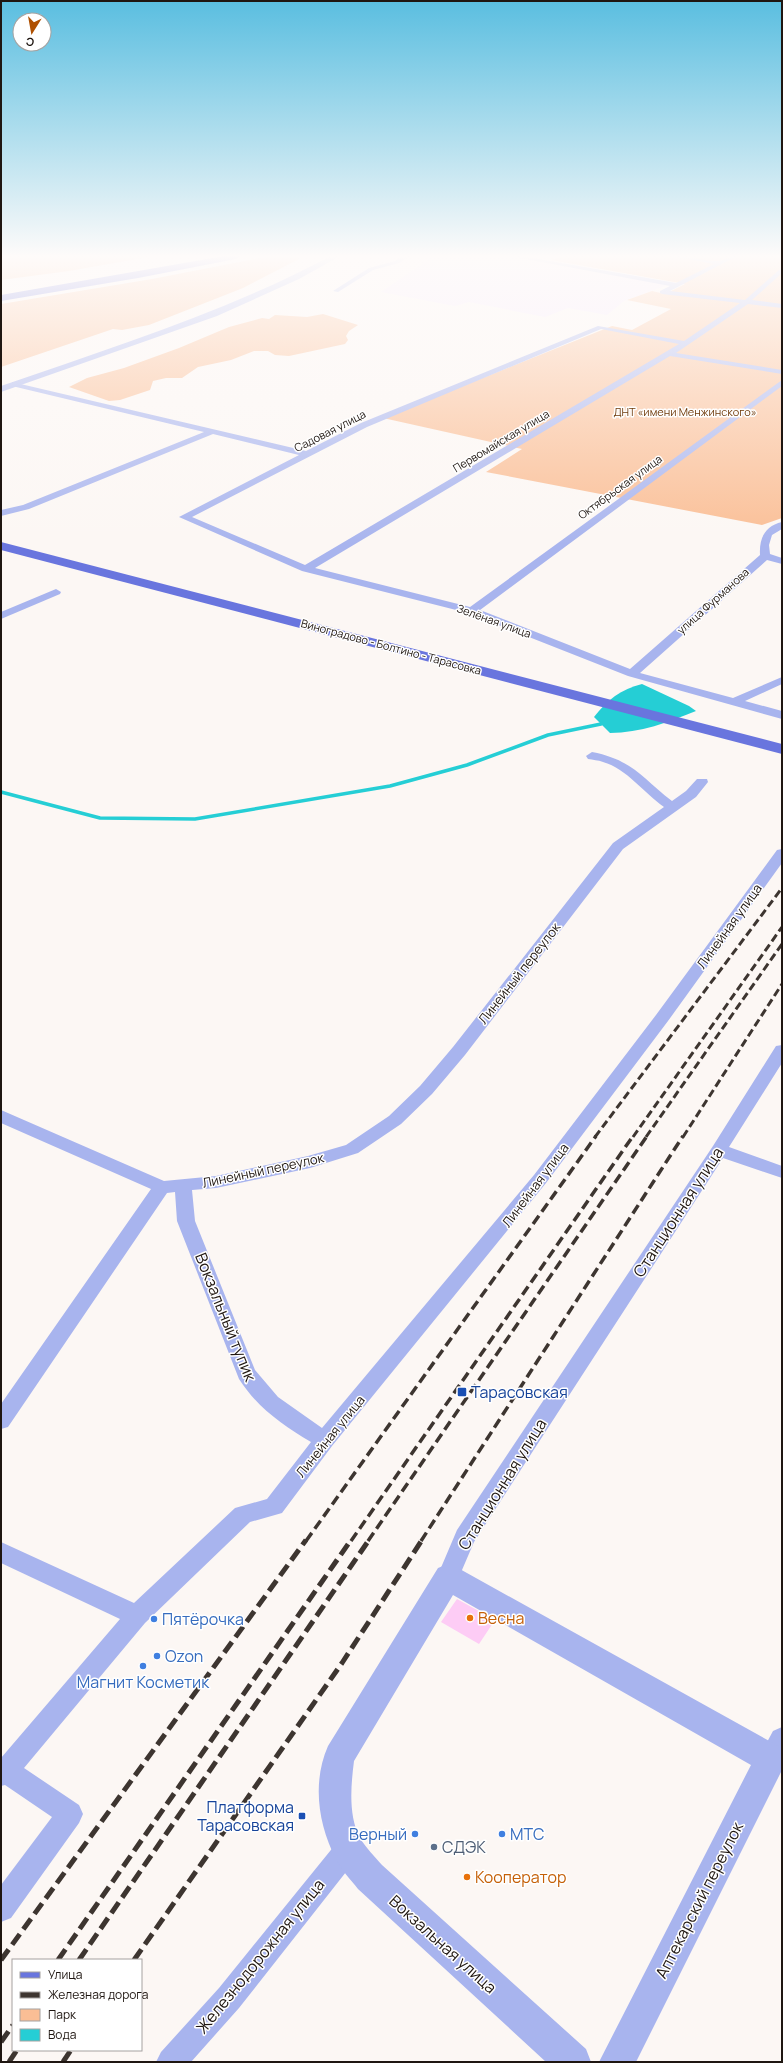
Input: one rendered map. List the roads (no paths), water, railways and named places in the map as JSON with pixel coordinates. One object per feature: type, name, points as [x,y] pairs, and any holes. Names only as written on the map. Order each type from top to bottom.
[{"type":"main road","name":"Виноградово - Болтино - Тарасовка","points":[[1,537],[591,694],[782,748]]},
{"type":"main road","name":"Виноградово - Болтино - Тарасовка","points":[[1,546],[591,694],[782,738]]},
{"type":"street","points":[[1,384],[90,352]]},
{"type":"street","points":[[1,389],[104,352]]},
{"type":"street","name":"Садовая улица","points":[[184,517],[364,424],[539,352]]},
{"type":"street","name":"Первомайская улица","points":[[306,569],[672,352]]},
{"type":"street","points":[[669,354],[782,372]]},
{"type":"street","name":"Октябрьская улица","points":[[472,611],[782,382]]},
{"type":"street","points":[[16,384],[308,454]]},
{"type":"street","points":[[1,513],[26,507],[213,431]]},
{"type":"street","name":"Зелёная улица","points":[[184,517],[306,569],[472,611],[632,674],[782,715]]},
{"type":"street","points":[[782,525],[771,529],[764,541],[765,556],[782,561]]},
{"type":"street","name":"улица Фурманова","points":[[632,674],[765,556]]},
{"type":"street","points":[[1,616],[56,592]]},
{"type":"street","points":[[734,702],[782,680]]},
{"type":"street","points":[[592,756],[608,758],[630,771],[653,794],[672,807]]},
{"type":"street","name":"Линейный переулок","points":[[162,1187],[216,1182],[310,1162],[352,1149],[395,1120],[426,1090],[459,1050],[618,846],[691,794],[702,782]]},
{"type":"street","name":"Линейная улица","points":[[137,1616],[243,1515],[274,1506],[325,1440],[540,1179],[662,1018],[782,853]]},
{"type":"street","name":"Станционная улица","points":[[336,1810],[334,1789],[339,1757],[448,1577],[465,1537],[719,1150],[782,1050]]},
{"type":"street","points":[[1,1116],[162,1187],[1,1421]]},
{"type":"street","points":[[719,1150],[782,1172]]},
{"type":"street","name":"Вокзальный тупик","points":[[183,1185],[186,1221],[246,1373],[254,1387],[265,1398],[298,1424],[325,1440]]},
{"type":"street","points":[[1,1552],[137,1616],[4,1772],[70,1814],[1,1908]]},
{"type":"street","points":[[448,1577],[776,1749]]},
{"type":"street","name":"Аптекарский переулок","points":[[617,2062],[776,1749]]},
{"type":"street","name":"Вокзальная улица","points":[[336,1810],[339,1825],[348,1849],[370,1877],[573,2062]]},
{"type":"street","name":"Железнодорожная улица","points":[[171,2062],[229,1998],[348,1849]]},
{"type":"water","points":[[642,684],[689,706],[696,711],[665,723],[643,729],[621,733],[610,733],[594,717],[609,700],[627,689]]},
{"type":"waterway","points":[[1,792],[100,818],[195,819],[390,786],[467,765],[548,735],[601,724]]},
{"type":"railway","points":[[595,1137],[782,888]]},
{"type":"railway","points":[[633,1137],[782,927]]},
{"type":"railway","points":[[646,1137],[782,944]]},
{"type":"railway","points":[[683,1137],[782,984]]},
{"type":"railway","points":[[306,1541],[596,1136]]},
{"type":"railway","points":[[351,1541],[633,1136]]},
{"type":"railway","points":[[368,1541],[647,1136]]},
{"type":"railway","points":[[421,1541],[683,1136]]},
{"type":"railway","points":[[1,1960],[306,1540]]},
{"type":"railway","points":[[59,1959],[351,1540]]},
{"type":"railway","points":[[80,1959],[369,1540]]},
{"type":"railway","points":[[135,1959],[342,1663],[422,1540]]},
{"type":"railway","points":[[1,2042],[12,2026]]},
{"type":"railway","points":[[9,2062],[16,2051]]},
{"type":"railway","points":[[63,2062],[70,2051]]},
{"type":"place","name":"Тарасовская","points":[[462,1392]]},
{"type":"place","name":"Весна","points":[[470,1618]]},
{"type":"place","name":"Пятёрочка","points":[[154,1619]]},
{"type":"place","name":"Ozon","points":[[157,1656]]},
{"type":"place","name":"Магнит Косметик","points":[[143,1666]]},
{"type":"place","name":"Платформа Тарасовская","points":[[302,1816]]},
{"type":"place","name":"Верный","points":[[415,1834]]},
{"type":"place","name":"МТС","points":[[502,1834]]},
{"type":"place","name":"СДЭК","points":[[434,1847]]},
{"type":"place","name":"Кооператор","points":[[467,1877]]},
{"type":"park label","name":"ДНТ «имени Менжинского»","points":[[685,412]]}]
